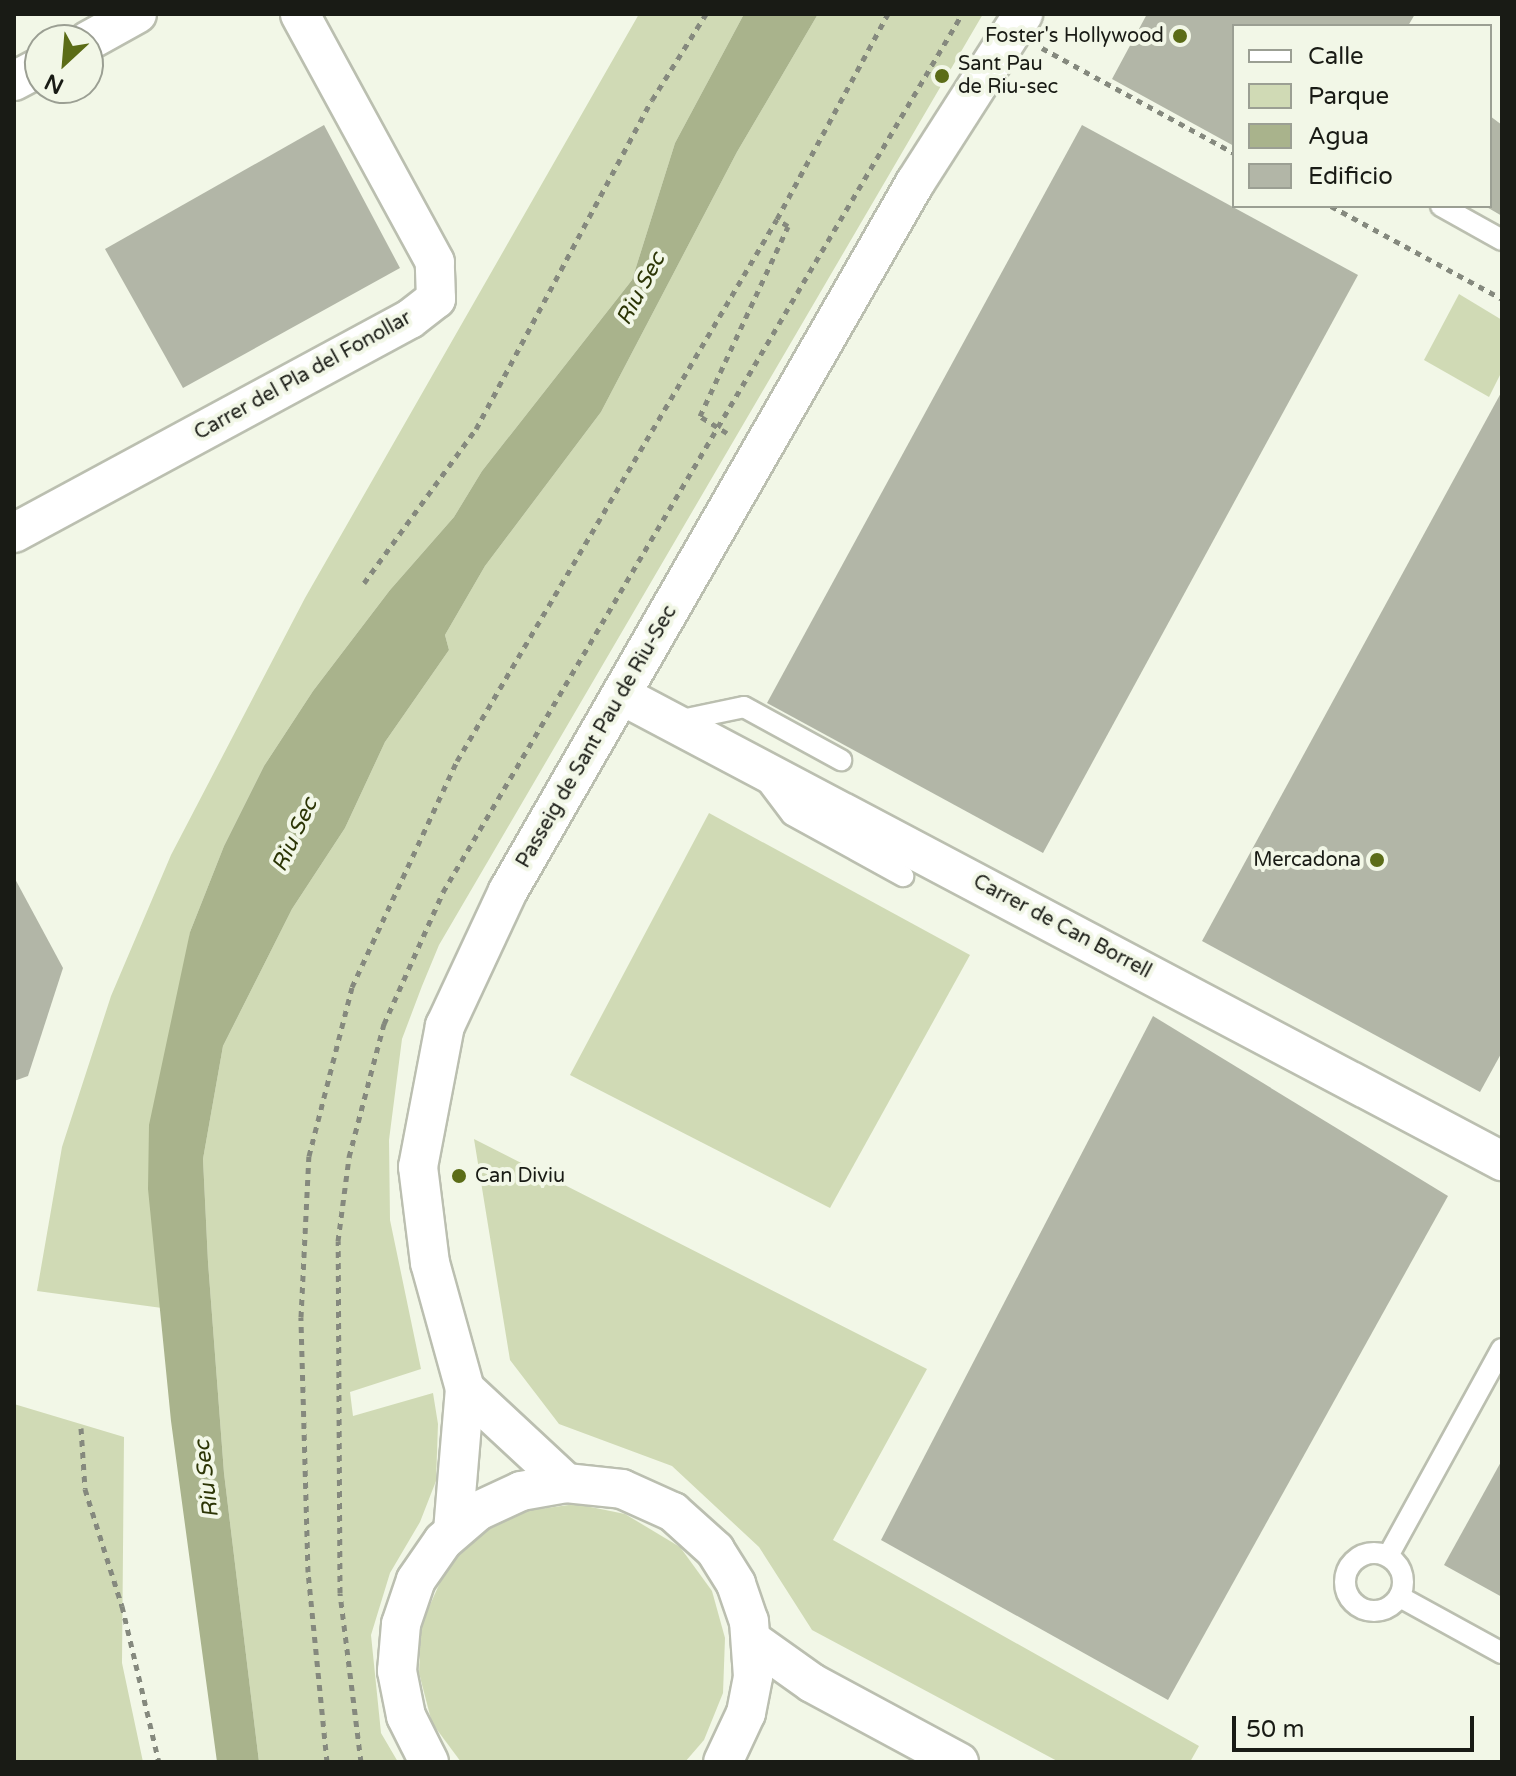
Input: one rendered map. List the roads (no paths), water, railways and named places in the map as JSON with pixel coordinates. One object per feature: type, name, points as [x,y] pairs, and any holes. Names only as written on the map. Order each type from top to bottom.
[{"type":"street","points":[[104,32],[137,14]]},
{"type":"street","name":"Carrer del Pla del Fonollar","points":[[14,533],[410,319],[436,299],[435,262],[300,14]]},
{"type":"street","name":"Passeig de Sant Pau de Riu-Sec","points":[[453,1531],[465,1389],[430,1263],[418,1167],[445,1026],[508,891],[915,183],[1017,23]]},
{"type":"street","name":"Carrer de Can Borrell","points":[[621,695],[1502,1161]]},
{"type":"street","points":[[465,1389],[566,1483]]},
{"type":"street","points":[[429,1762],[402,1702],[398,1640],[416,1580],[453,1531],[506,1497],[566,1483],[622,1489],[688,1523],[715,1550],[736,1584],[753,1641],[746,1713],[723,1762]]},
{"type":"street","points":[[753,1641],[812,1683],[959,1762]]},
{"type":"lane","points":[[1445,208],[1502,240]]},
{"type":"lane","points":[[670,723],[744,707],[841,760]]},
{"type":"lane","points":[[755,766],[792,815],[903,876]]},
{"type":"lane","points":[[1388,1556],[1502,1349]]},
{"type":"lane","points":[[1360,1556],[1388,1556],[1404,1579],[1400,1597],[1375,1611],[1356,1605],[1346,1589],[1347,1570],[1360,1556]]},
{"type":"lane","points":[[1400,1597],[1502,1653]]},
{"type":"water","name":"Riu Sec","points":[[744,14],[818,14],[737,152],[601,412],[485,566],[445,635],[449,650],[385,742],[345,828],[292,909],[223,1046],[203,1159],[208,1262],[224,1473],[259,1762],[217,1762],[171,1421],[148,1189],[149,1125],[190,932],[224,846],[264,766],[313,691],[390,590],[454,517],[482,471],[632,280],[675,143]]},
{"type":"place","name":"Foster's Hollywood","points":[[1180,36]]},
{"type":"place","name":"Sant Pau de Riu-sec","points":[[942,76]]},
{"type":"place","name":"Mercadona","points":[[1377,860]]},
{"type":"place","name":"Can Diviu","points":[[459,1176]]}]
